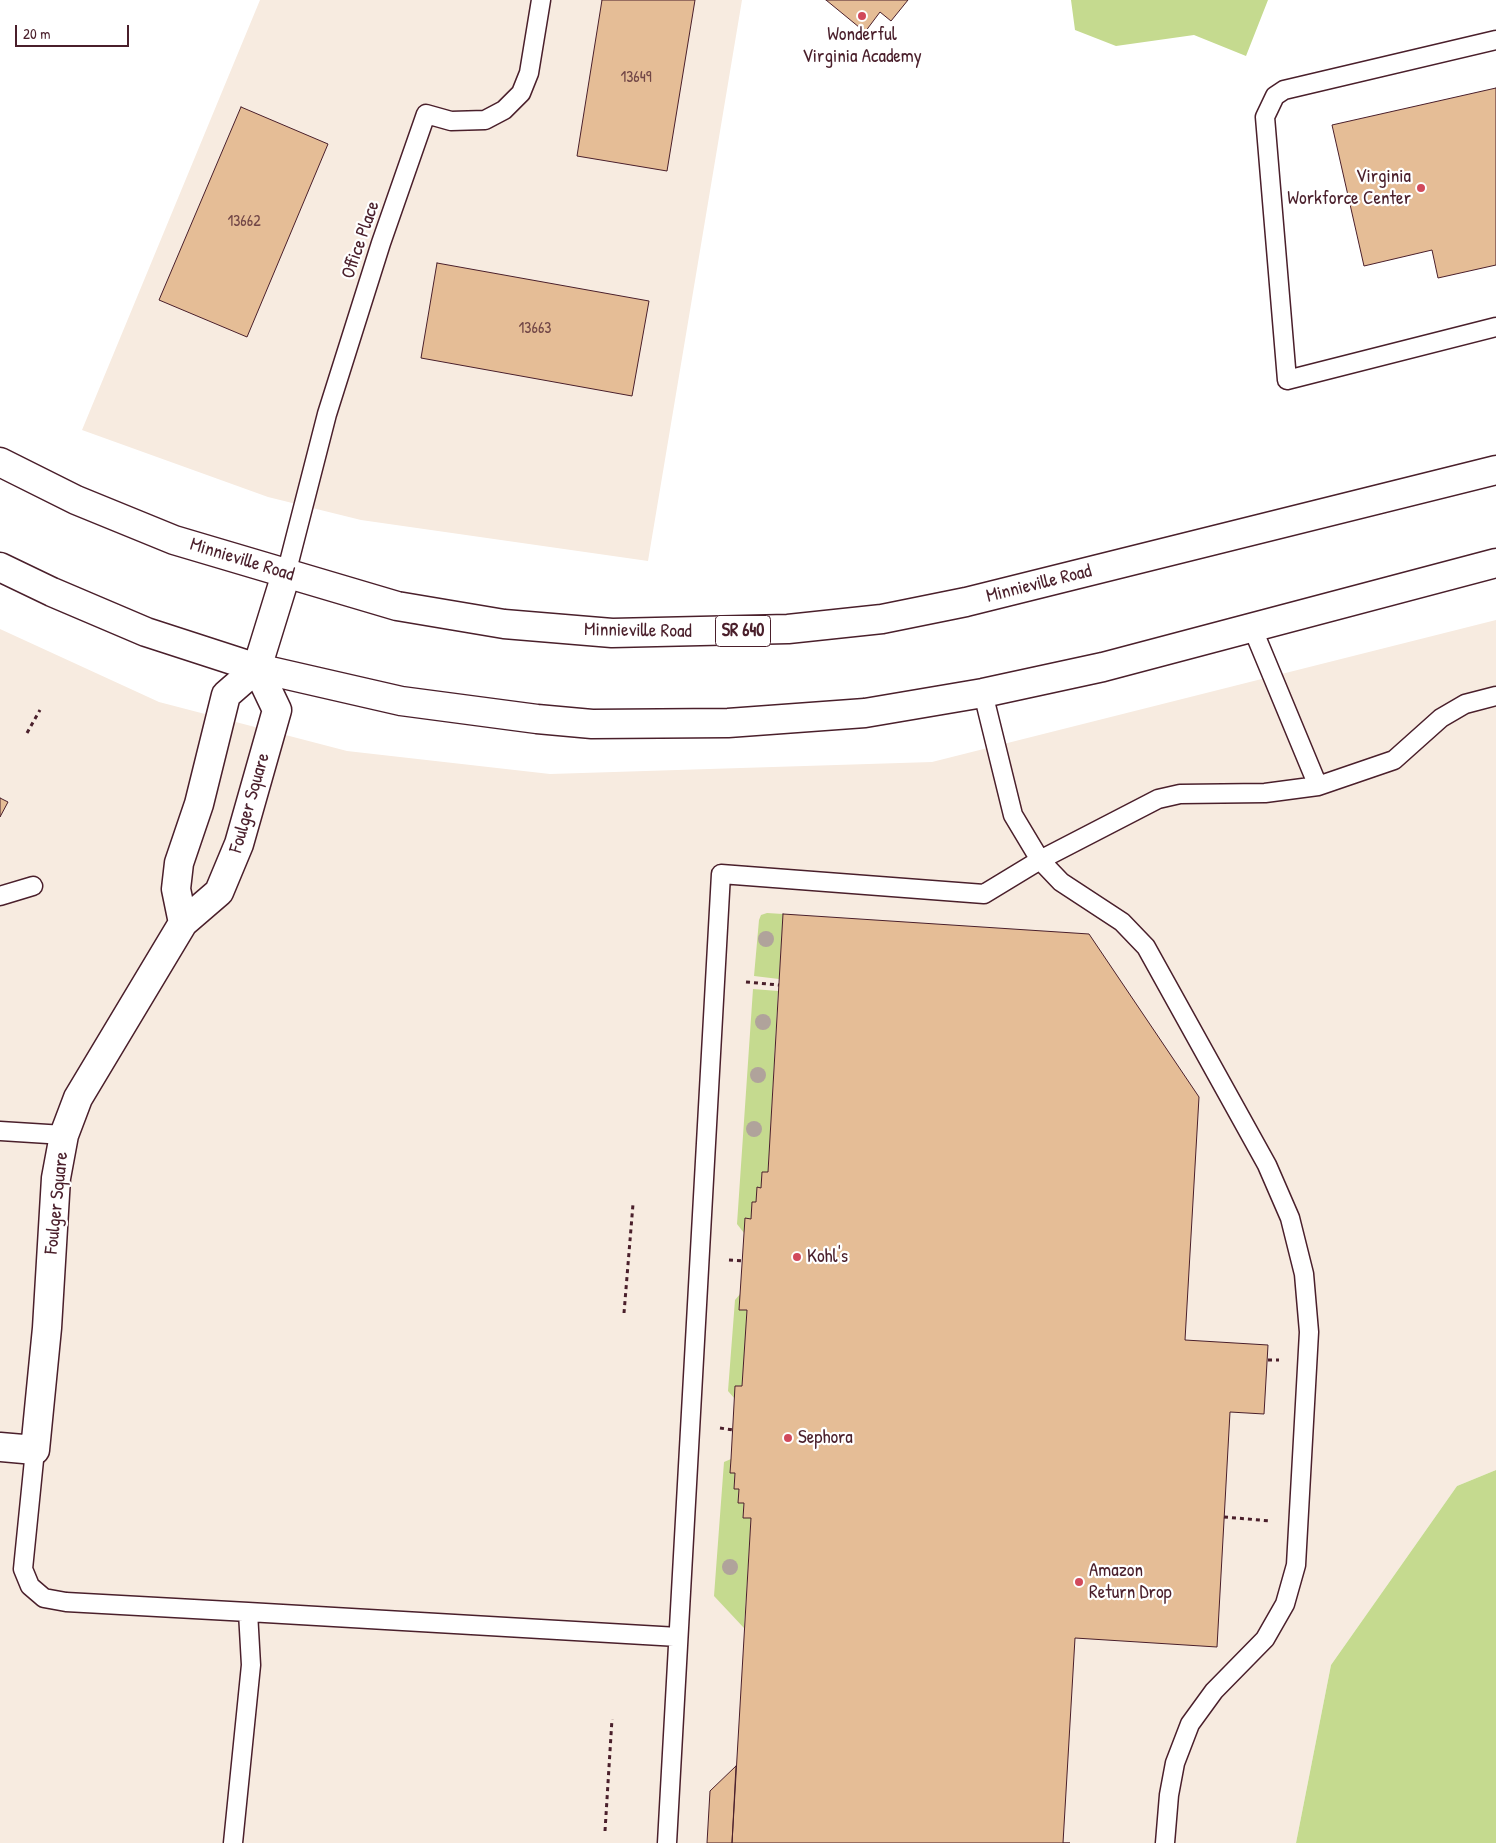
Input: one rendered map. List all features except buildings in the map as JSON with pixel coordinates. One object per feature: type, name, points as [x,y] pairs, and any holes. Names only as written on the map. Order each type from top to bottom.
[{"type":"main road","name":"Minnieville Road","points":[[0,462],[76,500],[174,540],[397,606],[504,624],[612,633],[788,629],[882,619],[966,602],[1496,470]]},
{"type":"main road","points":[[0,567],[52,592],[146,632],[257,668],[400,701],[537,719],[592,724],[728,723],[865,713],[982,693],[1102,666],[1496,563]]},
{"type":"main road","points":[[183,923],[176,889],[179,863],[199,804],[226,696],[257,668],[286,574]]},
{"type":"main road","name":"Foulger Square","points":[[35,1450],[47,1328],[56,1178],[64,1135],[78,1098],[183,923],[219,892],[239,844],[277,710],[257,668]]},
{"type":"main road","points":[[0,1447],[35,1450]]},
{"type":"lane","name":"Office Place","points":[[286,574],[327,414],[381,243],[426,114],[451,121],[485,120],[504,110],[521,93],[529,73],[540,0]]},
{"type":"lane","points":[[1496,40],[1284,90],[1275,96],[1265,116],[1286,380],[1496,327]]},
{"type":"lane","points":[[1252,627],[1318,786]]},
{"type":"lane","points":[[982,693],[1013,815],[1040,860],[1061,882],[1122,922],[1146,947],[1267,1165],[1290,1218],[1304,1274],[1309,1332],[1296,1565],[1285,1604],[1265,1639],[1214,1691],[1190,1724],[1175,1763],[1169,1795],[1165,1843]]},
{"type":"lane","points":[[667,1843],[721,874],[984,894],[1040,860],[1158,799],[1180,794],[1265,793],[1318,786],[1394,760],[1440,718],[1465,704],[1496,696]]},
{"type":"lane","points":[[0,896],[34,886]]},
{"type":"lane","points":[[0,1131],[64,1135]]},
{"type":"lane","points":[[35,1450],[23,1569],[30,1586],[44,1598],[76,1602],[678,1637]]},
{"type":"lane","points":[[234,1843],[251,1665],[248,1612]]},
{"type":"path","points":[[28,734],[40,710]]},
{"type":"path","points":[[746,982],[779,985]]},
{"type":"path","points":[[624,1313],[632,1204]]},
{"type":"path","points":[[728,1260],[743,1261]]},
{"type":"path","points":[[1268,1360],[1280,1360]]},
{"type":"path","points":[[717,1428],[733,1430]]},
{"type":"path","points":[[1224,1517],[1242,1518]]},
{"type":"path","points":[[605,1831],[612,1719]]},
{"type":"shaded area","points":[[260,0],[742,0],[648,561],[361,520],[268,497],[82,430]]},
{"type":"shaded area","points":[[1496,620],[1496,1470],[1457,1486],[1331,1665],[1296,1843],[0,1843],[0,629],[159,702],[347,751],[550,774],[932,762]]},
{"type":"green space","points":[[1071,0],[1268,0],[1246,56],[1194,35],[1116,46],[1075,30]]},
{"type":"green space","points":[[767,913],[783,914],[779,979],[754,976],[759,920],[761,915]]},
{"type":"green space","points":[[753,989],[778,991],[768,1172],[762,1172],[761,1188],[758,1187],[756,1202],[752,1202],[751,1219],[744,1233],[737,1224]]},
{"type":"green space","points":[[741,1293],[740,1310],[747,1310],[742,1386],[735,1386],[735,1399],[728,1391],[735,1300]]},
{"type":"green space","points":[[731,1459],[730,1472],[735,1473],[734,1488],[739,1489],[738,1503],[744,1503],[743,1518],[751,1518],[744,1628],[714,1596],[724,1462]]},
{"type":"green space","points":[[1496,1470],[1496,1843],[1296,1843],[1331,1665],[1457,1486]]},
{"type":"place","name":"Wonderful Virginia Academy","points":[[862,16]]},
{"type":"place","name":"Virginia Workforce Center","points":[[1421,188]]},
{"type":"place","name":"Kohl's","points":[[797,1257]]},
{"type":"place","name":"Sephora","points":[[788,1438]]},
{"type":"place","name":"Amazon Return Drop","points":[[1079,1582]]}]
